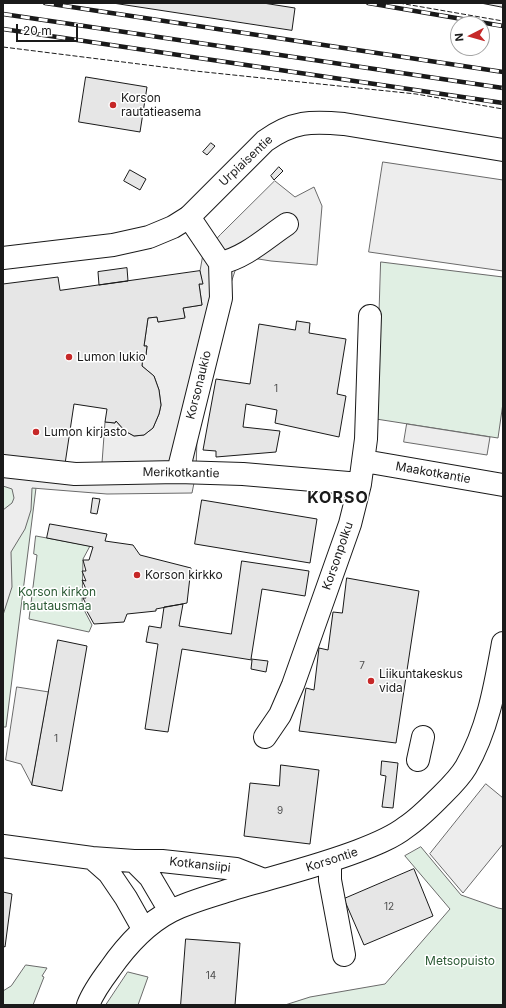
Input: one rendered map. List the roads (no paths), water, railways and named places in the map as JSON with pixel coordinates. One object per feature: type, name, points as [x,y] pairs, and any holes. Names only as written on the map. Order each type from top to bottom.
[{"type":"main road","name":"Urpiaisentie","points":[[3,258],[113,245],[149,237],[173,227],[188,217],[265,141],[279,131],[298,124],[320,122],[344,124],[503,150]]},
{"type":"main road","points":[[188,217],[220,263],[230,261],[240,256],[287,224]]},
{"type":"main road","name":"Korsonaukio","points":[[178,472],[221,298],[220,263]]},
{"type":"main road","name":"Korsonpolku","points":[[265,737],[280,715],[293,685],[350,524],[360,484],[366,439],[370,316]]},
{"type":"main road","name":"Maakotkantie","points":[[364,461],[503,485]]},
{"type":"main road","name":"Merikotkantie","points":[[3,466],[74,474],[178,472],[242,474],[360,484]]},
{"type":"main road","name":"Korsontie","points":[[88,1005],[92,994],[122,951],[144,930],[170,911],[207,897],[330,862],[373,846],[406,828],[426,811],[452,785],[465,769],[485,726],[498,673],[503,643]]},
{"type":"main road","points":[[418,760],[423,737]]},
{"type":"main road","name":"Kotkansiipi","points":[[3,846],[92,858],[162,861],[236,869],[264,880]]},
{"type":"main road","points":[[92,858],[109,873],[126,898],[144,930]]},
{"type":"main road","points":[[134,861],[150,878],[170,911]]},
{"type":"main road","points":[[330,862],[330,880],[344,955]]},
{"type":"railway","points":[[45,3],[503,72]]},
{"type":"railway","points":[[368,3],[503,26]]},
{"type":"railway","points":[[3,14],[503,88]]},
{"type":"railway","points":[[3,29],[503,103]]},
{"type":"place","name":"Korson rautatieasema","points":[[113,105]]},
{"type":"place","name":"Lumon lukio","points":[[69,357]]},
{"type":"place","name":"Lumon kirjasto","points":[[36,432]]},
{"type":"place","name":"Korson kirkko","points":[[137,575]]},
{"type":"place","name":"Liikuntakeskus vida","points":[[371,681]]},
{"type":"district","name":"KORSO","points":[[338,498]]},
{"type":"park label","name":"Korson kirkon hautausmaa","points":[[57,599]]},
{"type":"park label","name":"Metsopuisto","points":[[460,961]]}]
